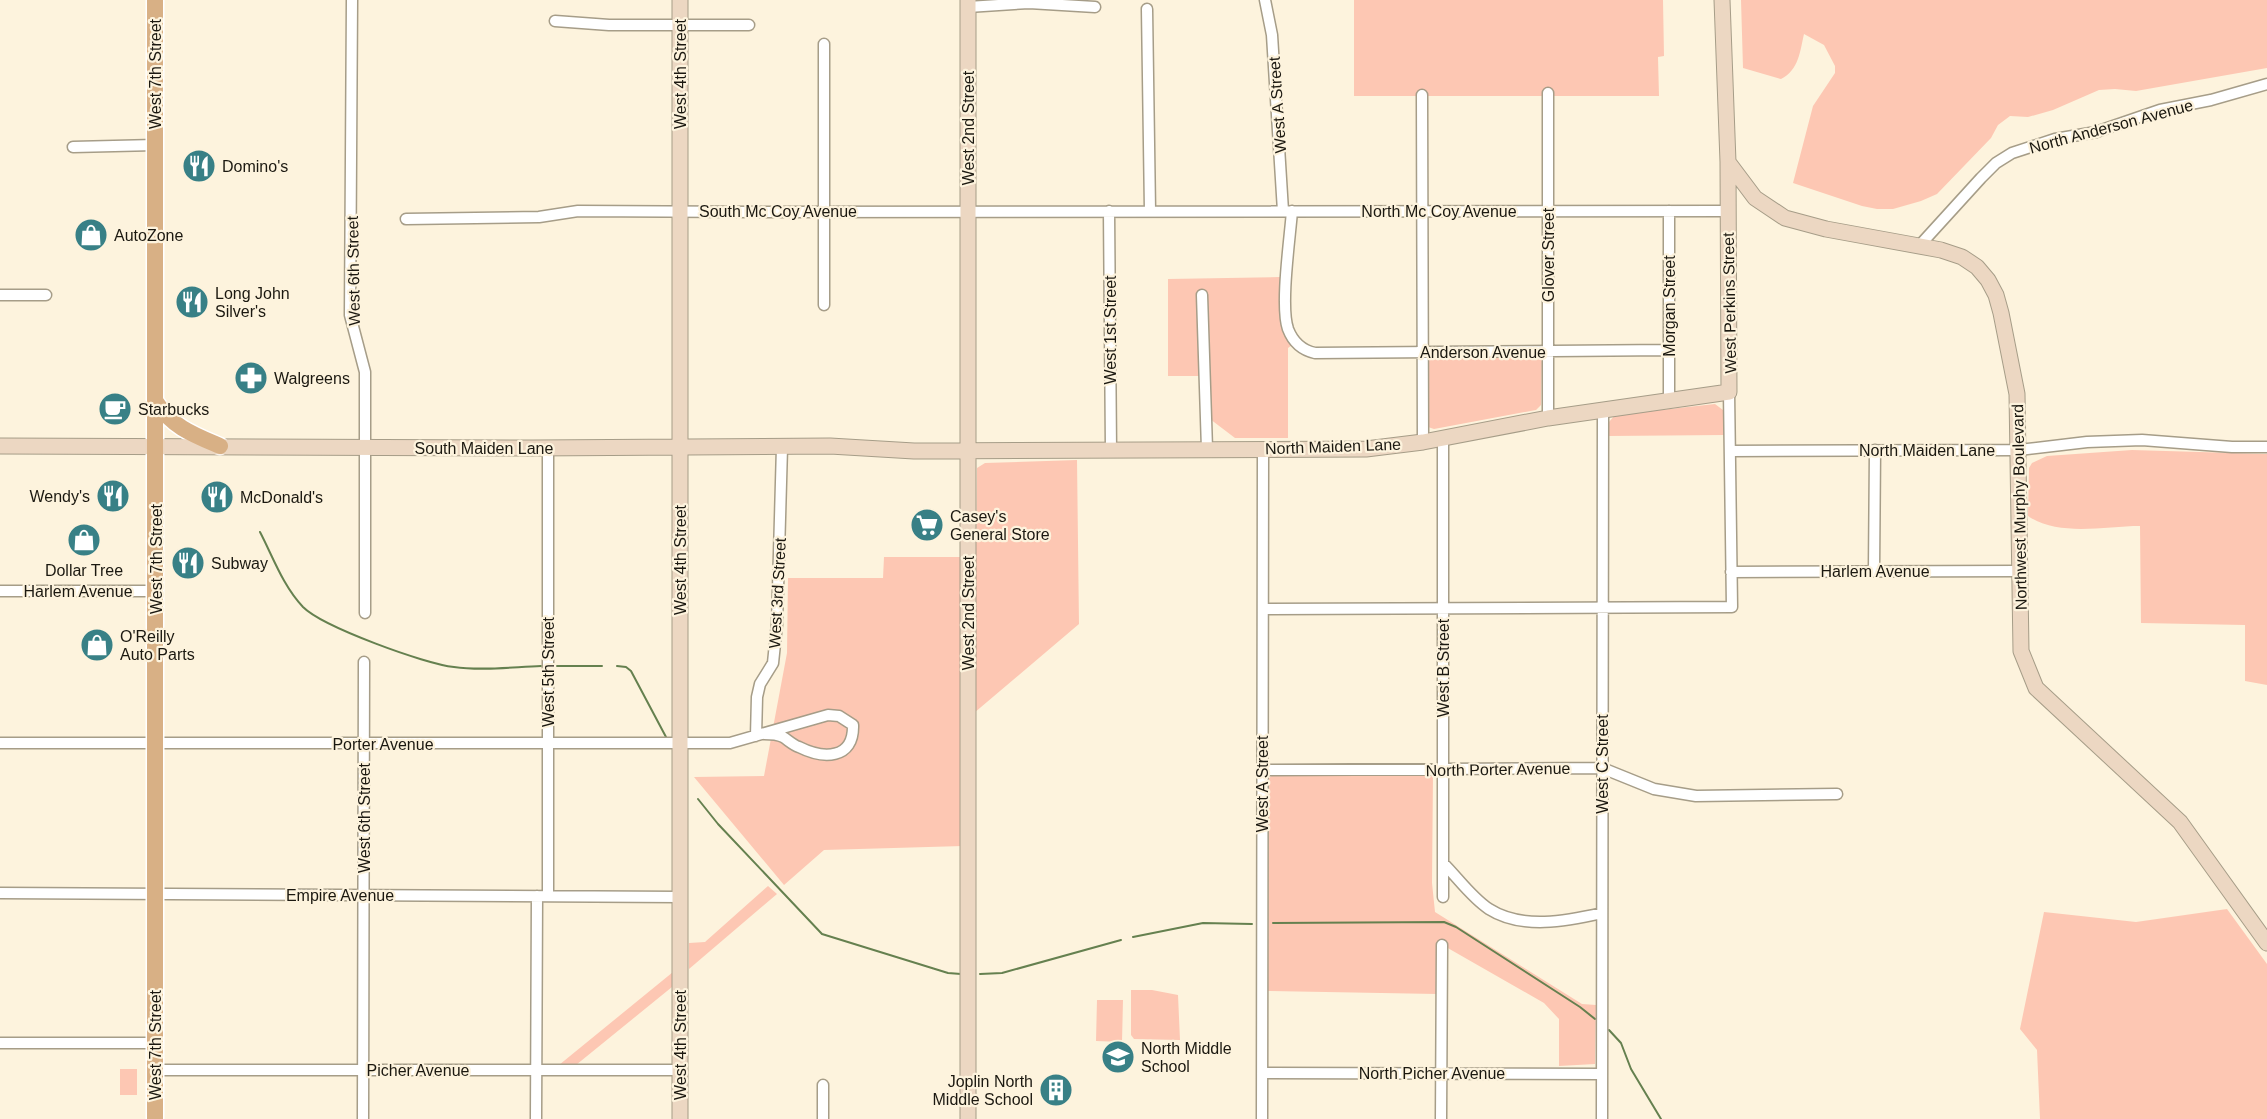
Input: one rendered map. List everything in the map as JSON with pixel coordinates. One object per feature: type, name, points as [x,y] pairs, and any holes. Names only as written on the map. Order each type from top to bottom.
[{"type":"main road","name":"West 7th Street","points":[[155,0],[155,1119]]},
{"type":"main road","points":[[156,402],[165,416],[181,429],[220,446]]},
{"type":"street","name":"West 6th Street","points":[[352,0],[350,315],[365,372],[365,613]]},
{"type":"street","name":"West 4th Street","points":[[680,0],[680,1119]]},
{"type":"street","name":"West A Street","points":[[1265,0],[1272,35],[1288,211],[1287,320],[1289,330],[1299,346]]},
{"type":"street","name":"West Perkins Street","points":[[1602,608],[1732,607],[1728,162],[1722,0]]},
{"type":"street","points":[[968,3],[1029,3],[1095,7]]},
{"type":"street","name":"West 2nd Street","points":[[968,3],[968,1119]]},
{"type":"street","points":[[1147,9],[1150,211]]},
{"type":"street","points":[[555,21],[609,25],[749,25]]},
{"type":"street","points":[[824,44],[824,305]]},
{"type":"street","name":"North Anderson Avenue","points":[[1920,245],[1981,178],[1996,163],[2012,153],[2055,139],[2096,132],[2160,110],[2211,100],[2267,84]]},
{"type":"street","name":"Glover Street","points":[[1548,93],[1548,418]]},
{"type":"street","points":[[1422,95],[1423,442]]},
{"type":"street","points":[[73,147],[155,145]]},
{"type":"street","name":"Northwest Murphy Boulevard","points":[[1728,162],[1755,198],[1785,218],[1835,231],[1920,245],[1962,257],[1988,280],[1996,295],[2017,394],[2021,651],[2036,688],[2180,822],[2267,943]]},
{"type":"street","name":"South Mc Coy Avenue","points":[[406,219],[539,217],[578,211],[1150,211]]},
{"type":"street","name":"West 1st Street","points":[[1109,211],[1111,450]]},
{"type":"street","name":"North Mc Coy Avenue","points":[[1150,211],[1728,211]]},
{"type":"street","name":"Morgan Street","points":[[1669,211],[1669,401]]},
{"type":"street","points":[[0,295],[46,295]]},
{"type":"street","points":[[1202,295],[1207,449]]},
{"type":"street","name":"Anderson Avenue","points":[[1299,346],[1315,353],[1669,350]]},
{"type":"street","name":"North Maiden Lane","points":[[968,450],[1366,449],[1443,439],[1548,418],[1729,392]]},
{"type":"street","name":"West C Street","points":[[1602,1119],[1603,410]]},
{"type":"street","name":"West B Street","points":[[1443,439],[1443,897]]},
{"type":"street","name":"North Maiden Lane","points":[[1730,451],[2019,450],[2086,442],[2142,441],[2267,447]]},
{"type":"street","name":"South Maiden Lane","points":[[0,446],[782,447],[968,450]]},
{"type":"street","name":"West 3rd Street","points":[[760,735],[757,697],[760,684],[773,663],[777,624],[782,447]]},
{"type":"street","name":"West 5th Street","points":[[536,1119],[548,745],[548,448]]},
{"type":"street","name":"West A Street","points":[[1262,1119],[1263,449]]},
{"type":"street","points":[[1874,571],[1875,450]]},
{"type":"street","name":"Harlem Avenue","points":[[1731,572],[2019,571]]},
{"type":"street","name":"Harlem Avenue","points":[[0,591],[156,591]]},
{"type":"street","points":[[1263,609],[1602,608]]},
{"type":"street","name":"West 6th Street","points":[[363,1119],[364,662]]},
{"type":"street","name":"Porter Avenue","points":[[0,743],[548,745],[730,743],[828,715],[839,716],[853,724],[853,733],[847,748],[839,754],[829,755],[802,749],[782,737],[760,735]]},
{"type":"street","name":"North Porter Avenue","points":[[1262,770],[1602,768],[1654,789],[1686,795],[1717,797],[1837,794]]},
{"type":"street","points":[[1443,863],[1484,905],[1500,914],[1541,922],[1565,921],[1602,913]]},
{"type":"street","name":"Empire Avenue","points":[[0,893],[680,897]]},
{"type":"street","points":[[1441,1119],[1442,945]]},
{"type":"street","points":[[0,1043],[155,1043]]},
{"type":"street","name":"Picher Avenue","points":[[155,1070],[680,1070]]},
{"type":"street","name":"North Picher Avenue","points":[[1262,1073],[1602,1074]]},
{"type":"street","points":[[823,1085],[823,1119]]},
{"type":"shaded area","points":[[1354,0],[1663,0],[1664,56],[1658,57],[1659,96],[1354,96]]},
{"type":"shaded area","points":[[1741,0],[2267,0],[2267,68],[2136,91],[2099,90],[2053,110],[2028,117],[2010,116],[1998,125],[1991,138],[1937,194],[1893,209],[1877,209],[1793,183],[1813,106],[1835,73],[1835,66],[1824,45],[1804,34],[1800,53],[1792,71],[1781,79],[1743,68]]},
{"type":"shaded area","points":[[1280,277],[1282,331],[1292,345],[1288,348],[1288,438],[1235,438],[1210,419],[1202,376],[1168,376],[1168,279]]},
{"type":"shaded area","points":[[1542,354],[1541,405],[1536,410],[1434,429],[1428,427],[1428,357]]},
{"type":"shaded area","points":[[1715,404],[1723,410],[1724,435],[1609,436],[1609,422],[1615,415]]},
{"type":"shaded area","points":[[2132,450],[2267,454],[2267,685],[2245,681],[2245,625],[2141,623],[2140,526],[2067,528],[2040,522],[2028,516],[2029,468],[2032,463],[2047,456]]},
{"type":"shaded area","points":[[1077,460],[1079,624],[974,713],[977,468],[985,463]]},
{"type":"shaded area","points":[[884,557],[962,557],[963,846],[824,850],[784,885],[694,777],[764,776],[787,653],[788,578],[883,578]]},
{"type":"shaded area","points":[[1274,774],[1433,774],[1432,883],[1435,912],[1582,1004],[1596,1005],[1595,1064],[1559,1066],[1559,1019],[1544,1003],[1446,947],[1436,944],[1437,994],[1268,991],[1269,778]]},
{"type":"shaded area","points":[[768,886],[777,894],[689,969],[689,943],[705,942]]},
{"type":"shaded area","points":[[2227,909],[2267,964],[2267,1119],[2040,1119],[2037,1050],[2020,1029],[2044,912],[2136,922]]},
{"type":"shaded area","points":[[673,972],[672,987],[576,1065],[559,1065]]},
{"type":"shaded area","points":[[1131,990],[1152,990],[1178,995],[1180,1040],[1134,1039],[1131,1035]]},
{"type":"shaded area","points":[[1097,1000],[1123,1000],[1122,1042],[1096,1041]]},
{"type":"shaded area","points":[[120,1069],[137,1069],[137,1095],[120,1095]]},
{"type":"waterway","points":[[260,532],[284,581],[296,599],[314,615],[331,624],[375,643],[421,659],[454,667],[475,669],[541,666]]},
{"type":"waterway","points":[[556,666],[602,666]]},
{"type":"waterway","points":[[617,666],[626,667],[631,671],[666,737]]},
{"type":"waterway","points":[[698,799],[718,824],[822,934],[948,973],[961,974]]},
{"type":"waterway","points":[[1273,923],[1444,922],[1456,927],[1595,1019]]},
{"type":"waterway","points":[[1133,937],[1203,923],[1252,924]]},
{"type":"waterway","points":[[980,974],[1002,973],[1121,940]]},
{"type":"waterway","points":[[1609,1030],[1621,1043],[1631,1069],[1661,1119]]},
{"type":"place","name":"Domino's","points":[[199,166]]},
{"type":"place","name":"AutoZone","points":[[91,235]]},
{"type":"place","name":"Long John Silver's","points":[[192,302]]},
{"type":"place","name":"Walgreens","points":[[251,378]]},
{"type":"place","name":"Starbucks","points":[[115,409]]},
{"type":"place","name":"Wendy's","points":[[113,496]]},
{"type":"place","name":"McDonald's","points":[[217,497]]},
{"type":"place","name":"Casey's General Store","points":[[927,525]]},
{"type":"place","name":"Dollar Tree","points":[[84,540]]},
{"type":"place","name":"Subway","points":[[188,563]]},
{"type":"place","name":"O'Reilly Auto Parts","points":[[97,645]]},
{"type":"place","name":"North Middle School","points":[[1118,1057]]},
{"type":"place","name":"Joplin North Middle School","points":[[1056,1090]]}]
